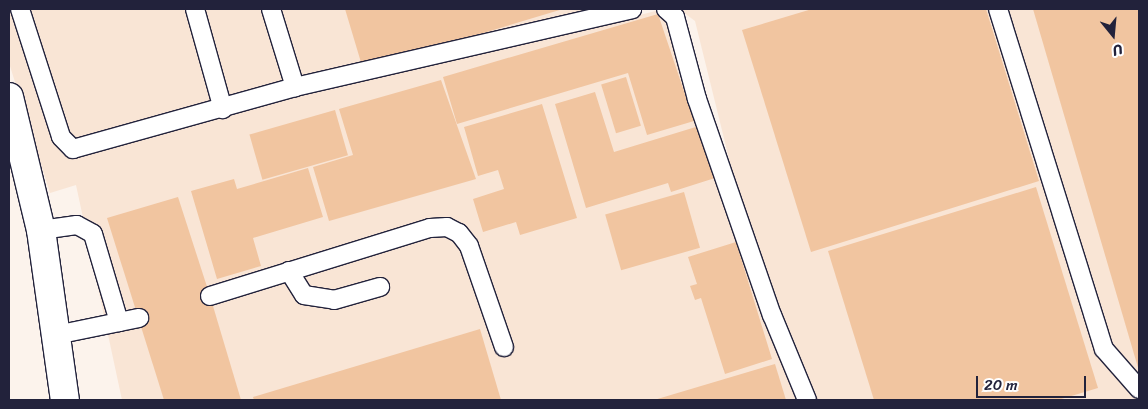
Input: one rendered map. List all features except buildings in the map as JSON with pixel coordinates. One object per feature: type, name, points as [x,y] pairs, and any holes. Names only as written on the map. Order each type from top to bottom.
[{"type":"street","points":[[9,97],[41,230],[65,400]]},
{"type":"lane","points":[[20,9],[61,137],[73,149],[223,109],[295,87],[632,9]]},
{"type":"lane","points":[[195,9],[223,109]]},
{"type":"lane","points":[[271,9],[295,87]]},
{"type":"lane","points":[[666,9],[674,17],[704,117],[772,315],[807,400]]},
{"type":"lane","points":[[998,9],[1104,349],[1139,389]]},
{"type":"lane","points":[[41,230],[77,226],[93,234],[119,322]]},
{"type":"lane","points":[[210,296],[430,228],[447,227],[459,233],[469,246],[504,347]]},
{"type":"lane","points":[[289,271],[304,295],[334,300],[380,287]]},
{"type":"lane","points":[[56,335],[139,318]]},
{"type":"shaded area","points":[[9,9],[631,9],[575,32],[663,9],[761,288],[695,21],[679,9],[1139,9],[1139,400],[122,400],[76,185],[50,193],[9,63]]}]
